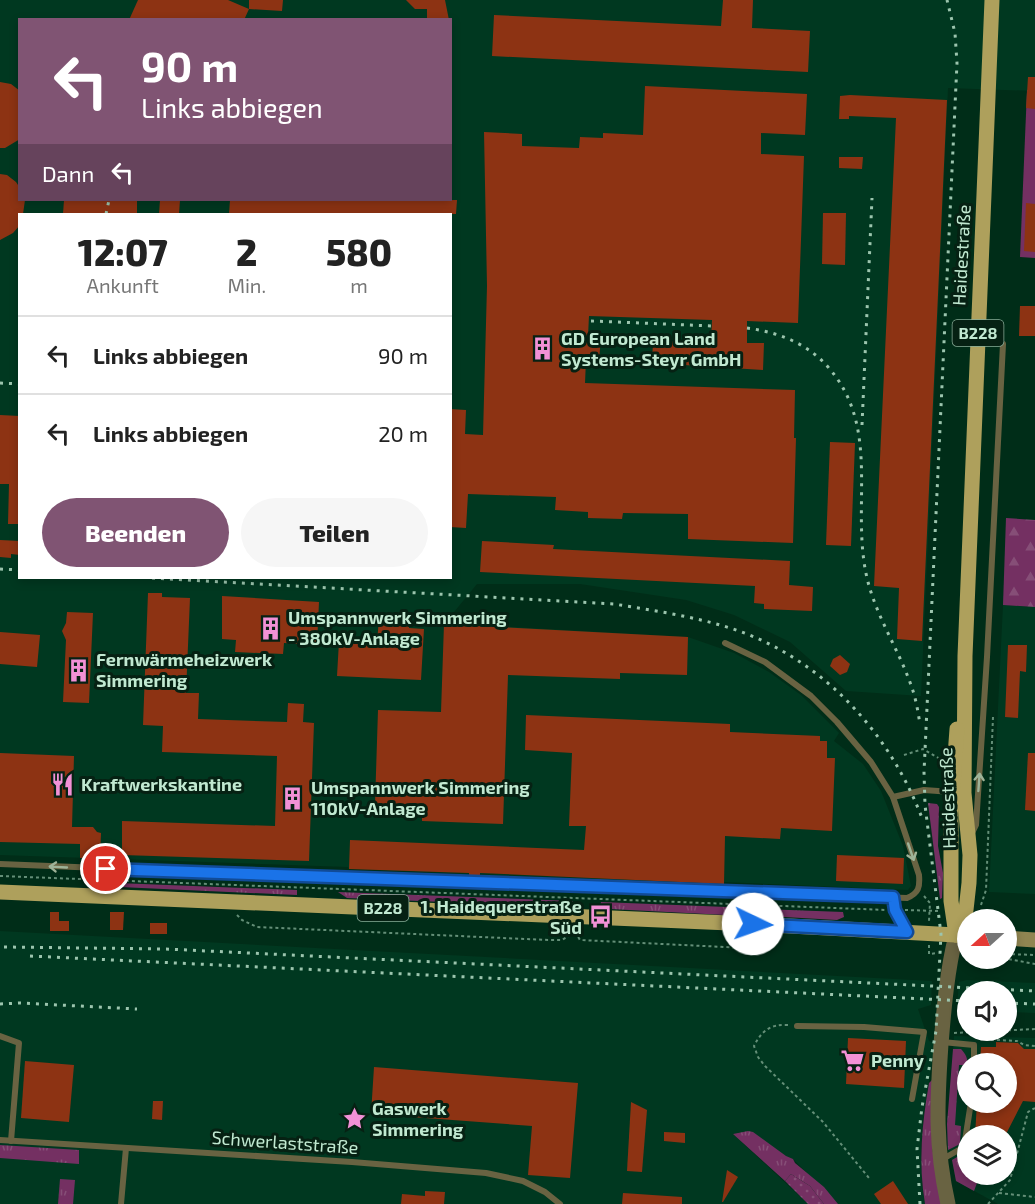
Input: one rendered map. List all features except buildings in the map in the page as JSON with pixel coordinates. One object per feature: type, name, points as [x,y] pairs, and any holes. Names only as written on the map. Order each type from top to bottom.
[{"type":"main road","name":"Haidestraße","points":[[957,920],[951,901],[965,656],[992,0]]},
{"type":"main road","name":"Haidestraße","points":[[958,792],[969,838],[969,883],[966,909]]},
{"type":"main road","name":"B228","points":[[0,892],[577,916],[957,936]]},
{"type":"main road","points":[[1017,939],[1035,940]]},
{"type":"street","name":"Haidestraße","points":[[949,1201],[940,1160],[937,1127],[938,1033],[957,955]]},
{"type":"lane","points":[[969,838],[976,825],[1003,344]]},
{"type":"lane","points":[[0,864],[625,889],[907,898],[915,894],[920,887],[919,875],[893,797],[871,762],[812,696],[765,662],[725,643]]},
{"type":"lane","points":[[893,797],[924,790],[958,792]]},
{"type":"lane","points":[[893,897],[895,910],[907,932]]},
{"type":"lane","points":[[797,1026],[864,1027],[938,1033],[974,1045],[974,1053]]},
{"type":"lane","points":[[912,1099],[938,1033]]},
{"type":"lane","points":[[0,1036],[19,1043],[11,1141]]},
{"type":"lane","points":[[940,1160],[964,1147],[969,1113]]},
{"type":"lane","name":"Schwerlaststraße","points":[[0,1140],[352,1162],[486,1173],[523,1181],[545,1192],[560,1204]]},
{"type":"lane","points":[[122,1204],[126,1148]]},
{"type":"path","points":[[904,755],[924,749],[943,761]]},
{"type":"path","points":[[0,876],[939,911]]},
{"type":"path","points":[[225,901],[242,920],[257,927],[548,940],[562,940],[575,932]]},
{"type":"path","points":[[929,924],[930,911]]},
{"type":"path","points":[[577,916],[575,932],[580,940],[745,948]]},
{"type":"path","points":[[929,940],[928,954],[941,953]]},
{"type":"path","points":[[1017,954],[1035,955]]},
{"type":"path","points":[[1017,961],[1035,964]]},
{"type":"path","points":[[797,1026],[776,1024],[760,1033],[754,1046],[758,1057],[823,1122],[869,1178]]},
{"type":"path","points":[[938,1033],[1035,1029]]},
{"type":"path","points":[[1017,1041],[1024,1045],[1035,1046]]},
{"type":"path","points":[[988,1204],[1010,1180],[1028,1112],[1035,1108]]},
{"type":"path","points":[[999,1192],[1035,1197]]},
{"type":"shaded area","points":[[0,0],[1035,0],[1035,91],[948,88],[921,696],[846,691],[790,642],[734,615],[686,600],[580,584],[477,584],[445,623],[688,637],[734,653],[769,672],[801,695],[839,733],[834,741],[863,764],[881,791],[903,846],[911,886],[908,890],[349,869],[348,867],[0,855]]},
{"type":"shaded area","points":[[1003,605],[1035,607],[1035,894],[989,892]]},
{"type":"shaded area","points":[[0,931],[932,981],[931,1005],[918,1009],[929,1041],[935,1043],[921,1146],[925,1204],[838,1204],[793,1159],[786,1157],[748,1131],[733,1134],[808,1204],[0,1204]]},
{"type":"shaded area","points":[[1017,982],[1035,983],[1035,1013],[1017,1012]]},
{"type":"shaded area","points":[[954,1036],[957,1036],[957,1041],[1017,1041],[1017,1038],[1035,1038],[1035,1204],[998,1204],[963,1185],[1017,1185],[1017,1125],[957,1125],[957,1182],[948,1150]]},
{"type":"green space","points":[[1027,90],[1035,91],[1035,258],[1020,257]]},
{"type":"green space","points":[[1006,518],[1035,520],[1035,607],[1003,605]]},
{"type":"green space","points":[[928,803],[937,804],[939,807],[938,846],[943,873],[942,898],[940,899]]},
{"type":"green space","points":[[117,883],[297,890],[297,895],[120,887]]},
{"type":"green space","points":[[338,892],[573,901],[563,907],[347,898]]},
{"type":"green space","points":[[601,902],[752,908],[749,914],[744,916],[610,909],[610,905],[600,905]]},
{"type":"green space","points":[[760,909],[843,912],[844,917],[837,920],[767,916],[761,913]]},
{"type":"green space","points":[[953,1049],[961,1049],[964,1053],[957,1053],[955,1125],[957,1125],[957,1146],[948,1150],[947,1124]]},
{"type":"green space","points":[[932,1080],[932,1147],[942,1204],[925,1204],[923,1189],[921,1158],[923,1128],[929,1083]]},
{"type":"green space","points":[[748,1131],[793,1159],[824,1187],[838,1204],[824,1204],[810,1186],[791,1174],[785,1181],[733,1134]]},
{"type":"green space","points":[[0,1145],[79,1150],[79,1164],[0,1158]]},
{"type":"green space","points":[[957,1157],[957,1182],[956,1181],[952,1160]]},
{"type":"green space","points":[[791,1174],[810,1186],[824,1204],[808,1204],[785,1181]]},
{"type":"green space","points":[[60,1179],[75,1180],[73,1204],[58,1204]]},
{"type":"green space","points":[[963,1185],[976,1185],[974,1191]]},
{"type":"railway","points":[[920,1204],[917,1149],[936,1031],[941,934],[925,805],[924,772],[957,63],[955,33],[947,0]]},
{"type":"railway","points":[[862,425],[872,198]]},
{"type":"railway","points":[[106,213],[109,201]]},
{"type":"railway","points":[[591,321],[712,326]]},
{"type":"railway","points":[[747,328],[769,332],[811,351],[828,367],[845,391],[855,416],[860,443],[861,526],[868,582],[877,610],[912,688],[920,724]]},
{"type":"railway","points":[[0,383],[18,384]]},
{"type":"railway","points":[[0,569],[18,570]]},
{"type":"railway","points":[[170,579],[614,604],[724,626],[770,644],[799,661],[851,705],[873,730],[892,758],[922,818]]},
{"type":"railway","points":[[4,947],[166,949],[1035,991]]},
{"type":"railway","points":[[30,956],[957,1000]]},
{"type":"railway","points":[[1017,1003],[1035,1004]]},
{"type":"railway","points":[[0,1004],[137,1009]]},
{"type":"place","name":"GD European Land Systems-Steyr GmbH","points":[[543,349]]},
{"type":"place","name":"Umspannwerk Simmering - 380kV-Anlage","points":[[270,628]]},
{"type":"place","name":"Fernwärmeheizwerk Simmering","points":[[78,670]]},
{"type":"place","name":"Kraftwerkskantine","points":[[63,785]]},
{"type":"place","name":"Umspannwerk Simmering 110kV-Anlage","points":[[293,798]]},
{"type":"place","name":"1. Haidequerstraße Süd","points":[[600,917]]},
{"type":"place","name":"Penny","points":[[853,1061]]},
{"type":"place","name":"Gaswerk Simmering","points":[[354,1119]]},
{"type":"route","points":[[106,869],[893,897],[895,910],[907,932],[753,924]]}]
